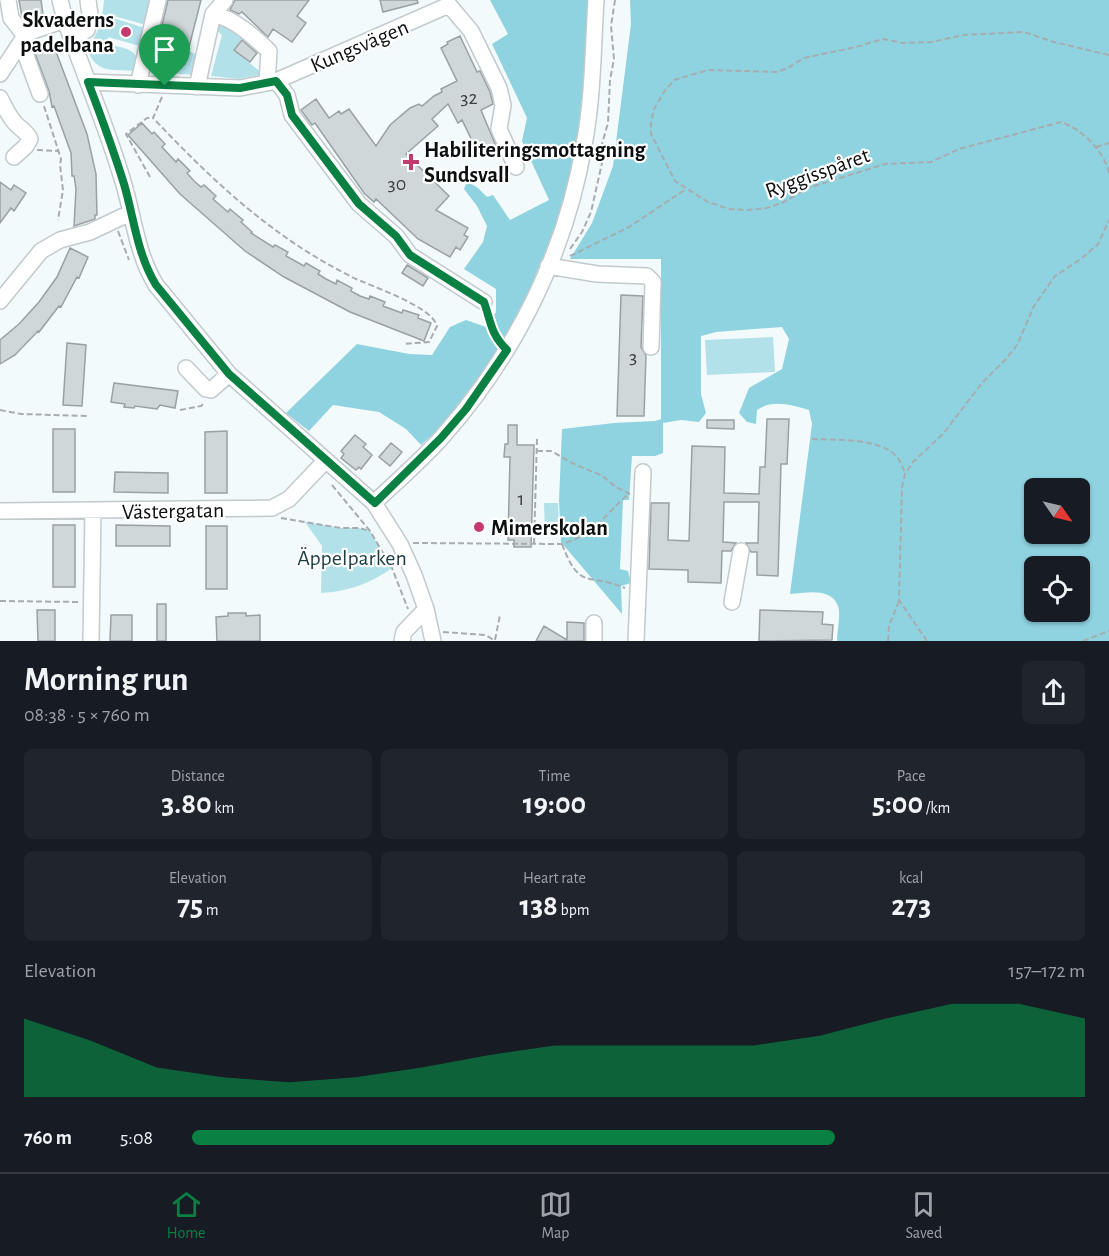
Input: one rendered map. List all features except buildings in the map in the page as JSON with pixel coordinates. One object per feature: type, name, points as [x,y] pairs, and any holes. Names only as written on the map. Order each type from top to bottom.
[{"type":"street","points":[[8,0],[11,18],[22,39],[40,94]]},
{"type":"street","points":[[60,0],[64,20],[124,186],[147,270],[156,285],[229,374],[375,503],[400,544],[426,609],[432,636]]},
{"type":"street","points":[[71,39],[87,30],[90,15],[88,0]]},
{"type":"street","points":[[138,85],[158,0]]},
{"type":"street","points":[[196,87],[213,14],[225,0]]},
{"type":"street","points":[[375,503],[441,438],[466,409],[507,350],[534,301],[573,192],[584,146],[589,111],[596,0]]},
{"type":"street","points":[[440,6],[471,31],[499,88],[503,105],[499,129],[516,167]]},
{"type":"street","name":"Kungsvägen","points":[[88,82],[240,88],[272,82],[440,6]]},
{"type":"street","points":[[213,14],[224,17],[254,37],[269,51],[272,82],[287,95],[292,115],[359,204],[396,236],[410,255],[484,302]]},
{"type":"street","points":[[0,74],[22,39],[33,31],[64,20]]},
{"type":"street","points":[[0,98],[16,124],[27,133],[30,139],[14,157]]},
{"type":"street","points":[[0,302],[41,251],[60,240],[90,232],[130,213]]},
{"type":"street","points":[[548,266],[597,274],[647,276],[653,282],[651,346]]},
{"type":"street","points":[[186,368],[206,389],[211,390],[229,374]]},
{"type":"street","name":"Västergatan","points":[[0,511],[272,508],[289,499],[326,460]]},
{"type":"street","points":[[636,641],[635,494],[643,472]]},
{"type":"street","points":[[91,641],[93,511]]},
{"type":"street","points":[[732,602],[741,551]]},
{"type":"street","points":[[402,641],[404,632],[412,621],[426,609]]},
{"type":"street","points":[[594,623],[594,641]]},
{"type":"path","name":"Ryggisspåret","points":[[1109,55],[1054,42],[1024,32],[963,35],[932,42],[903,43],[883,39],[856,48],[804,58],[776,72],[708,70],[690,74],[674,80],[664,92],[654,109],[651,122],[651,134],[675,181],[708,202],[729,208],[748,210],[767,208],[784,202],[808,188],[885,164],[931,162],[959,149],[1061,122],[1071,125],[1096,147],[1109,173]]},
{"type":"path","points":[[153,118],[165,92],[165,86]]},
{"type":"path","points":[[40,94],[61,159],[63,190],[58,220]]},
{"type":"path","points":[[150,177],[126,134],[147,118],[153,118],[218,184],[266,225],[350,276],[425,311],[436,322],[436,330],[429,342],[403,345]]},
{"type":"path","points":[[1096,147],[1109,143]]},
{"type":"path","points":[[26,146],[34,150],[59,151]]},
{"type":"path","points":[[565,259],[629,227],[686,189]]},
{"type":"path","points":[[888,641],[889,626],[898,600],[902,487],[905,474],[913,462],[943,434],[982,383],[1017,345],[1034,306],[1055,276],[1081,259],[1098,244],[1109,220]]},
{"type":"path","points":[[484,302],[492,331],[507,350]]},
{"type":"path","points":[[180,410],[201,406],[211,390]]},
{"type":"path","points":[[0,410],[21,414],[88,416]]},
{"type":"path","points":[[534,544],[537,439]]},
{"type":"path","points":[[812,439],[848,440],[883,448],[894,454],[902,463],[905,474]]},
{"type":"path","points":[[407,543],[562,544],[577,540],[593,530],[635,494],[616,487],[601,475],[550,451],[537,451]]},
{"type":"path","points":[[330,482],[370,531],[392,567],[412,621]]},
{"type":"path","points":[[272,516],[370,531]]},
{"type":"path","points":[[562,544],[570,565],[580,576],[621,586]]},
{"type":"path","points":[[898,600],[927,641]]},
{"type":"path","points":[[0,601],[91,602]]},
{"type":"path","points":[[432,636],[462,632],[486,635],[495,640],[500,615]]},
{"type":"path","points":[[1083,641],[1109,631]]},
{"type":"green space","points":[[104,0],[153,0],[146,25],[114,16],[113,18],[145,28],[140,46],[108,37],[110,44],[132,51],[138,63],[138,71],[104,68],[93,60],[89,53],[85,42],[93,40],[101,21]]},
{"type":"green space","points":[[220,21],[243,37],[234,50],[263,74],[239,79],[211,76],[222,35],[214,28]]},
{"type":"green space","points":[[188,51],[198,55],[195,75],[152,72],[153,57],[172,62],[174,56],[186,59]]},
{"type":"green space","points":[[773,337],[775,372],[707,375],[705,340]]},
{"type":"green space","points":[[544,503],[558,503],[559,532],[545,532]]},
{"type":"green space","name":"Äppelparken","points":[[305,522],[370,531],[392,568],[359,586],[321,593],[322,546]]},
{"type":"shaded area","points":[[490,0],[590,0],[580,132],[559,219],[522,308],[495,357],[439,429],[421,445],[406,429],[379,412],[333,405],[309,431],[286,413],[357,344],[409,354],[432,355],[450,327],[466,320],[486,327],[496,312],[496,289],[464,269],[483,242],[487,226],[477,206],[464,189],[466,184],[470,183],[487,197],[493,195],[510,220],[549,200],[522,141],[527,118],[492,44],[508,34]]},
{"type":"shaded area","points":[[630,0],[1109,0],[1109,641],[837,641],[839,614],[835,600],[817,592],[790,594],[812,424],[809,410],[789,405],[769,405],[757,410],[756,424],[747,422],[739,413],[749,388],[782,369],[789,339],[782,327],[716,332],[701,336],[701,394],[706,413],[699,422],[681,420],[663,423],[663,453],[655,456],[632,456],[629,500],[623,500],[620,569],[628,571],[631,583],[621,586],[622,614],[561,542],[559,501],[562,429],[661,419],[661,259],[570,259],[592,223],[613,166],[631,24]]},
{"type":"place","name":"Skvaderns padelbana","points":[[126,32]]},
{"type":"place","name":"Habiliteringsmottagning Sundsvall","points":[[411,162]]},
{"type":"place","name":"Mimerskolan","points":[[479,527]]},
{"type":"route","points":[[276,81],[287,95],[292,115],[359,204],[396,236],[410,255],[484,302],[492,331],[507,350],[466,409],[441,438],[375,503],[229,374],[156,285],[147,270],[124,186],[88,82],[165,86],[240,88],[276,81]]}]
